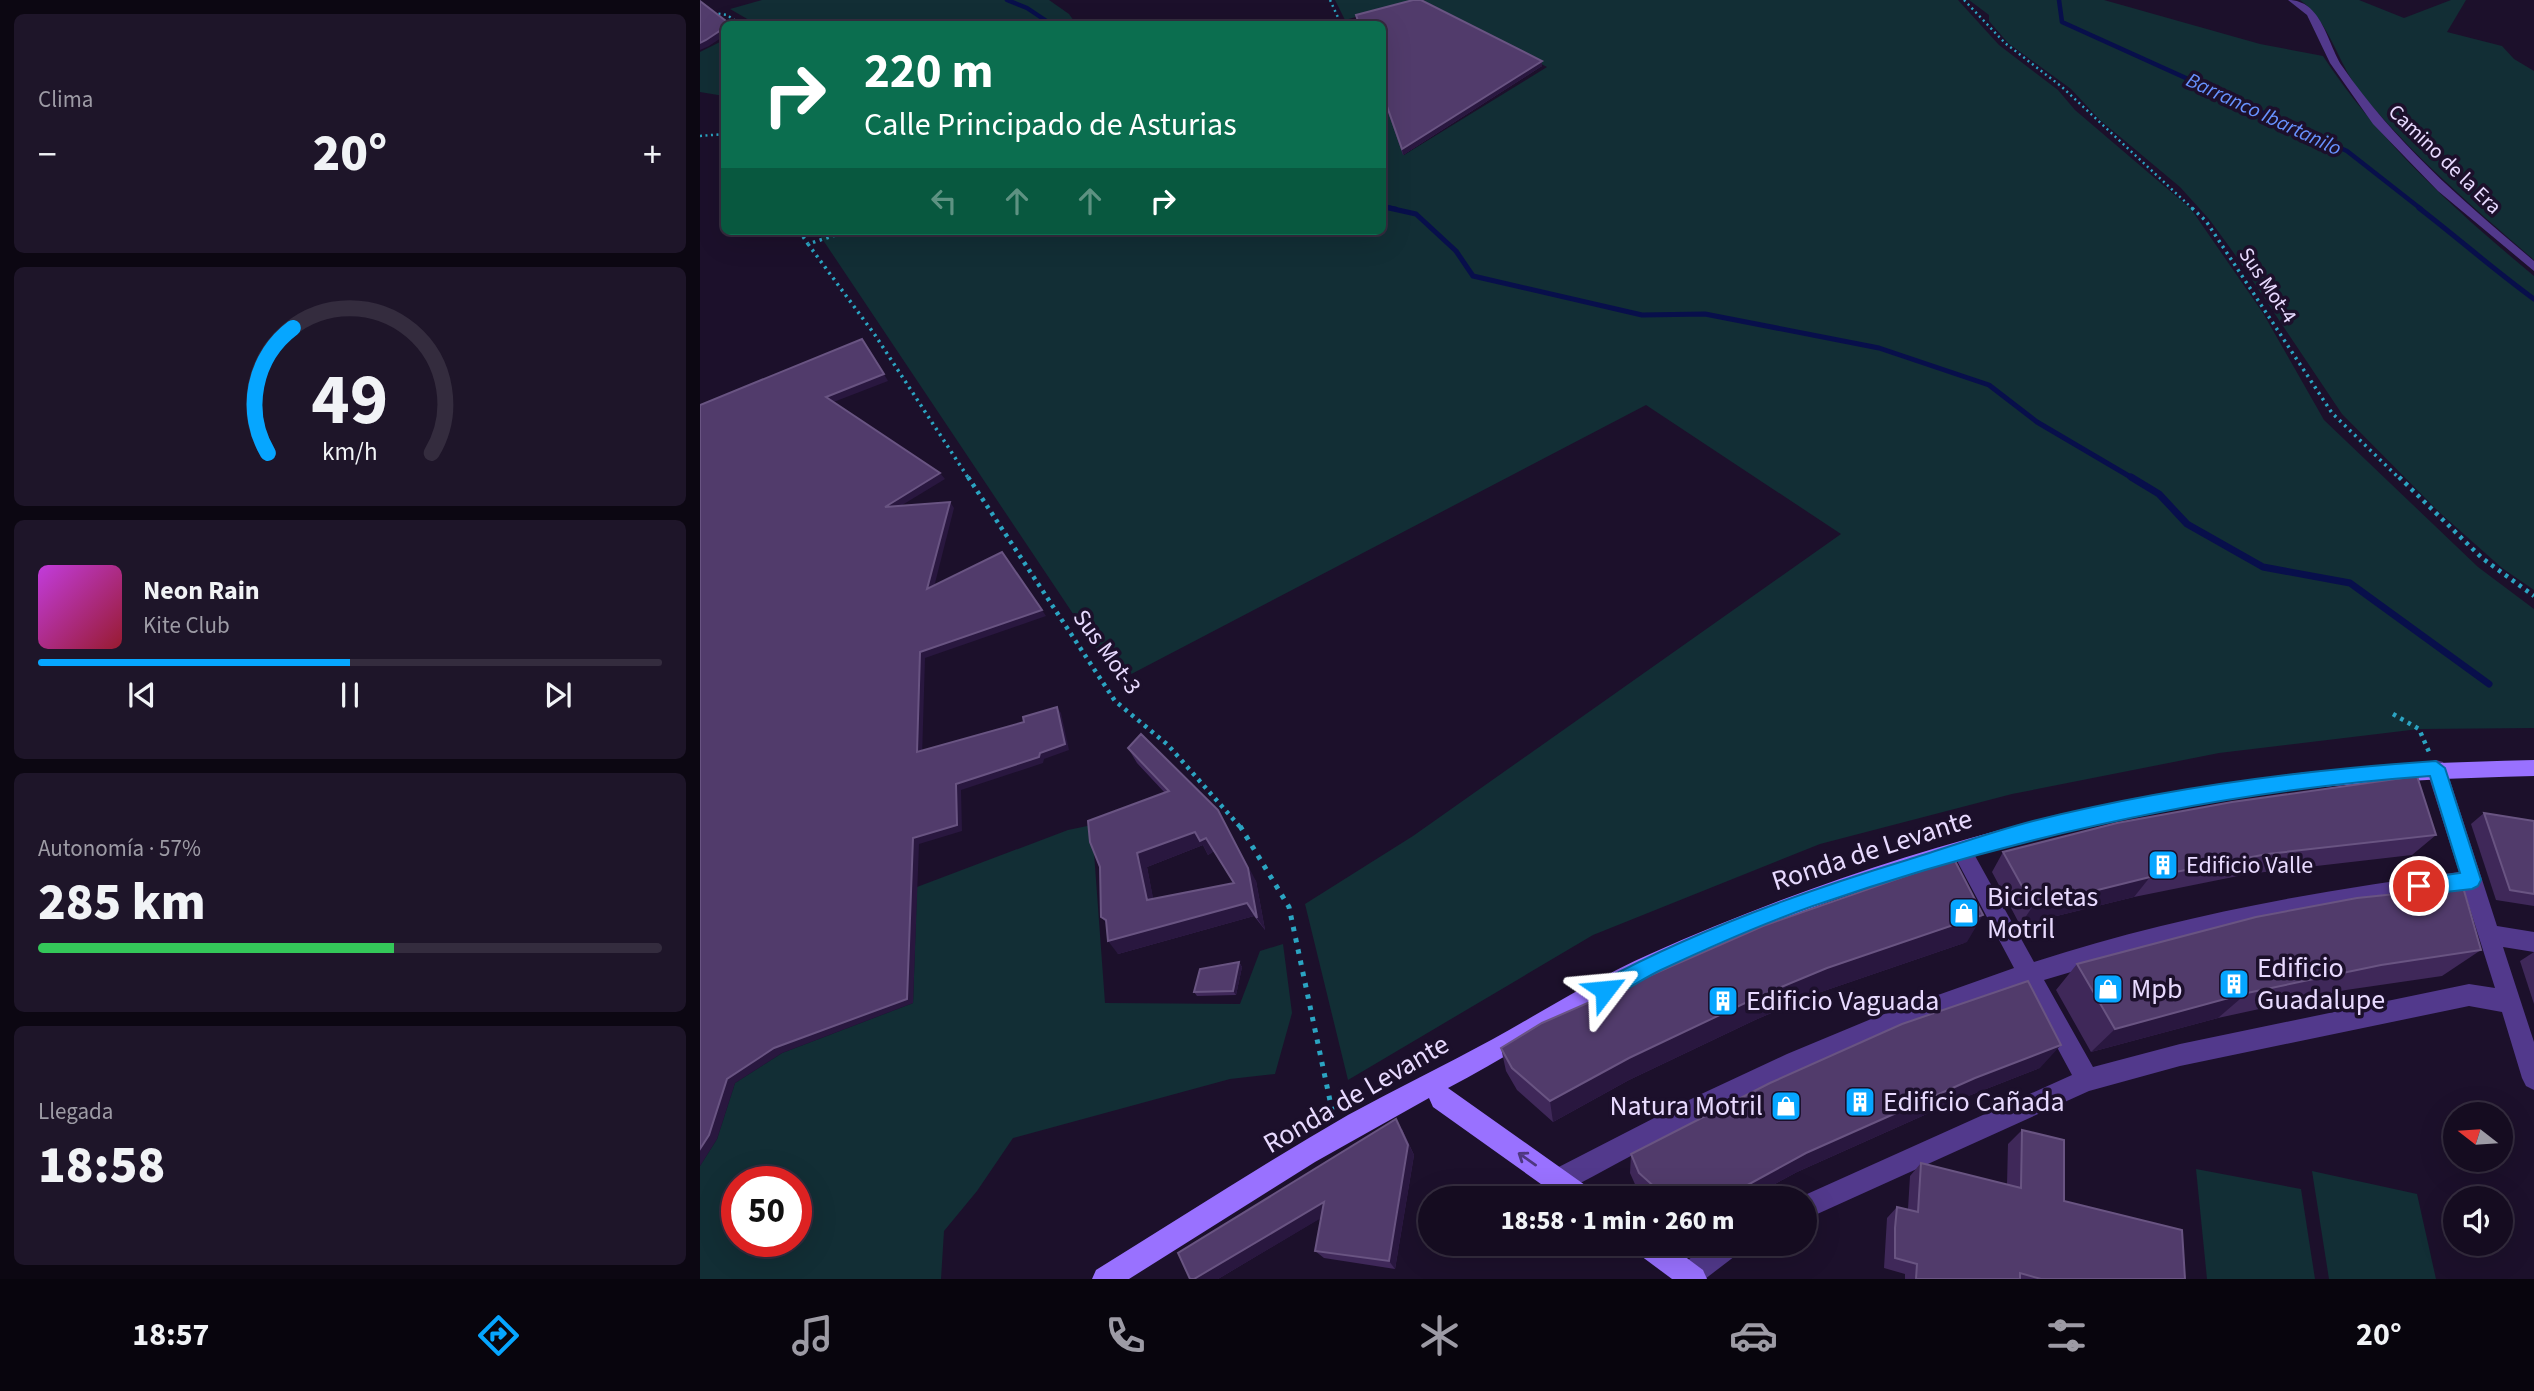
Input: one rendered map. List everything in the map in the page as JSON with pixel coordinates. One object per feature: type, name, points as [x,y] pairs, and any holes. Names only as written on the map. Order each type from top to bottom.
[{"type":"main road","name":"Ronda de Levante","points":[[1105,1279],[1337,1135],[1653,963],[1809,898],[2034,830],[2174,800],[2354,774],[2436,768],[2534,768]]},
{"type":"main road","points":[[1434,1083],[1441,1099],[1565,1186]]},
{"type":"main road","points":[[1663,1256],[1692,1277]]},
{"type":"street","name":"Camino de la Era","points":[[2293,0],[2311,13],[2335,63],[2377,122],[2442,189],[2534,267]]},
{"type":"street","points":[[2436,768],[2534,1079]]},
{"type":"street","points":[[1962,851],[2087,1080]]},
{"type":"street","points":[[1558,1181],[1794,1062],[2029,971],[2252,915],[2362,893],[2472,880]]},
{"type":"street","points":[[2489,935],[2534,942]]},
{"type":"street","points":[[1817,1202],[2087,1080],[2180,1055],[2469,995],[2510,1002]]},
{"type":"street","points":[[1692,1277],[1716,1256]]},
{"type":"path","points":[[1330,0],[1340,21]]},
{"type":"path","name":"Sus Mot-4","points":[[1965,0],[2005,43],[2062,87],[2206,221],[2332,413],[2482,558],[2534,596]]},
{"type":"path","points":[[713,13],[726,15],[735,21]]},
{"type":"path","points":[[700,136],[721,134]]},
{"type":"path","name":"Sus Mot-3","points":[[802,235],[875,335],[1115,701],[1168,745],[1239,825],[1289,907],[1337,1135]]},
{"type":"path","points":[[808,244],[836,235]]},
{"type":"path","points":[[2393,715],[2419,729],[2436,768]]},
{"type":"green space","points":[[762,0],[1049,0],[1069,14],[1074,21],[751,21],[730,9]]},
{"type":"green space","points":[[1335,0],[1417,0],[1345,20]]},
{"type":"green space","points":[[1958,0],[1999,45],[2058,90],[2075,110],[2191,209],[2263,313],[2324,420],[2478,567],[2534,609],[2534,728],[2419,729],[2219,753],[2012,794],[1820,844],[1593,935],[1348,1080],[1305,904],[1413,836],[1841,534],[1646,405],[1118,681],[820,235],[1386,235],[1386,102],[1404,155],[1547,67],[1422,2]]},
{"type":"green space","points":[[1969,0],[2104,0],[2260,44],[2323,56],[2369,118],[2420,174],[2534,276],[2534,590],[2502,568],[2439,512],[2342,414],[2236,256],[2209,219],[2180,187],[2100,120],[2071,89],[2008,43],[1989,21],[1989,15]]},
{"type":"green space","points":[[2300,0],[2359,0],[2404,18],[2451,0],[2466,0],[2447,32],[2502,46],[2514,59],[2534,71],[2534,260],[2444,180],[2381,116],[2353,82],[2319,19]]},
{"type":"green space","points":[[721,42],[721,96],[700,92],[700,52]]},
{"type":"green space","points":[[1092,825],[1105,1003],[1240,1004],[1260,951],[1283,944],[1292,1013],[1275,1074],[1230,1079],[1013,1138],[977,1191],[944,1231],[941,1279],[700,1279],[700,1166],[717,1139],[735,1083],[782,1053],[913,1003],[917,887],[1068,830]]},
{"type":"green space","points":[[2196,1169],[2301,1189],[2315,1279],[2207,1279]]},
{"type":"green space","points":[[2312,1171],[2417,1194],[2436,1279],[2329,1279]]},
{"type":"building","points":[[1421,0],[1542,61],[1402,149],[1386,103],[1386,21],[1358,21],[1356,15]]},
{"type":"building","points":[[700,1],[726,21],[721,21],[721,30],[700,43]]},
{"type":"building","points":[[862,339],[884,374],[826,397],[940,473],[885,507],[950,502],[927,589],[1002,552],[1042,610],[920,652],[917,752],[1024,722],[1023,717],[1057,707],[1065,744],[1040,753],[1039,757],[956,784],[957,825],[913,838],[907,999],[774,1048],[727,1079],[709,1135],[700,1149],[700,405]]},
{"type":"building","points":[[1141,734],[1218,810],[1248,868],[1257,918],[1247,903],[1108,941],[1106,920],[1101,917],[1100,867],[1090,842],[1088,821],[1169,791],[1128,748]],"holes":[[[1195,832],[1200,841],[1206,838],[1234,883],[1147,900],[1137,853]]]},
{"type":"building","name":"Edificio Valle","points":[[2417,776],[2436,835],[2267,854],[2150,877],[2033,906],[2003,852],[2117,823],[2232,802]]},
{"type":"building","points":[[2484,813],[2534,821],[2534,894],[2510,890]]},
{"type":"building","name":"Edificio Vaguada","points":[[1954,859],[1983,915],[1827,968],[1762,995],[1629,1058],[1550,1101],[1512,1068],[1501,1048],[1542,1023],[1763,926]]},
{"type":"building","name":"Edificio Guadalupe","points":[[2463,887],[2481,950],[2381,965],[2247,993],[2115,1029],[2077,964],[2256,917],[2357,898]]},
{"type":"building","points":[[1239,962],[1233,991],[1194,992],[1200,969]]},
{"type":"building","name":"Edificio Cañada","points":[[2028,981],[2061,1045],[1975,1078],[1806,1153],[1746,1186],[1654,1186],[1639,1173],[1631,1154],[1770,1083],[1902,1024]]},
{"type":"building","points":[[1396,1119],[1408,1145],[1389,1261],[1315,1251],[1324,1202],[1190,1279],[1178,1253]]},
{"type":"building","points":[[2022,1130],[2064,1140],[2064,1201],[2182,1230],[2185,1279],[2041,1279],[2020,1273],[2020,1279],[1916,1279],[1917,1264],[1895,1258],[1895,1228],[1897,1207],[1918,1212],[1921,1163],[2021,1188]]},
{"type":"waterway","points":[[1007,0],[1027,8],[1046,21]]},
{"type":"waterway","name":"Barranco Ibartanilo","points":[[2059,0],[2062,22],[2347,151],[2421,209]]},
{"type":"waterway","points":[[1386,207],[1396,209]]},
{"type":"waterway","points":[[1389,208],[1416,214],[1456,251],[1473,276],[1642,315],[1705,314],[1879,348],[1989,385],[2037,422],[2134,479]]},
{"type":"waterway","name":"Barranco Ibartanilo","points":[[2419,208],[2534,299]]},
{"type":"waterway","points":[[2131,477],[2159,494],[2187,524],[2263,567],[2350,583],[2489,684]]},
{"type":"place","name":"Edificio Valle","points":[[2163,865]]},
{"type":"place","name":"Bicicletas Motril","points":[[1964,913]]},
{"type":"place","name":"Edificio Guadalupe","points":[[2234,984]]},
{"type":"place","name":"Mpb","points":[[2108,989]]},
{"type":"place","name":"Edificio Vaguada","points":[[1723,1001]]},
{"type":"place","name":"Edificio Cañada","points":[[1860,1102]]},
{"type":"place","name":"Natura Motril","points":[[1786,1106]]},
{"type":"route","points":[[1605,990],[1653,963],[1809,898],[2034,830],[2174,800],[2354,774],[2436,768],[2472,880],[2419,886]]}]
